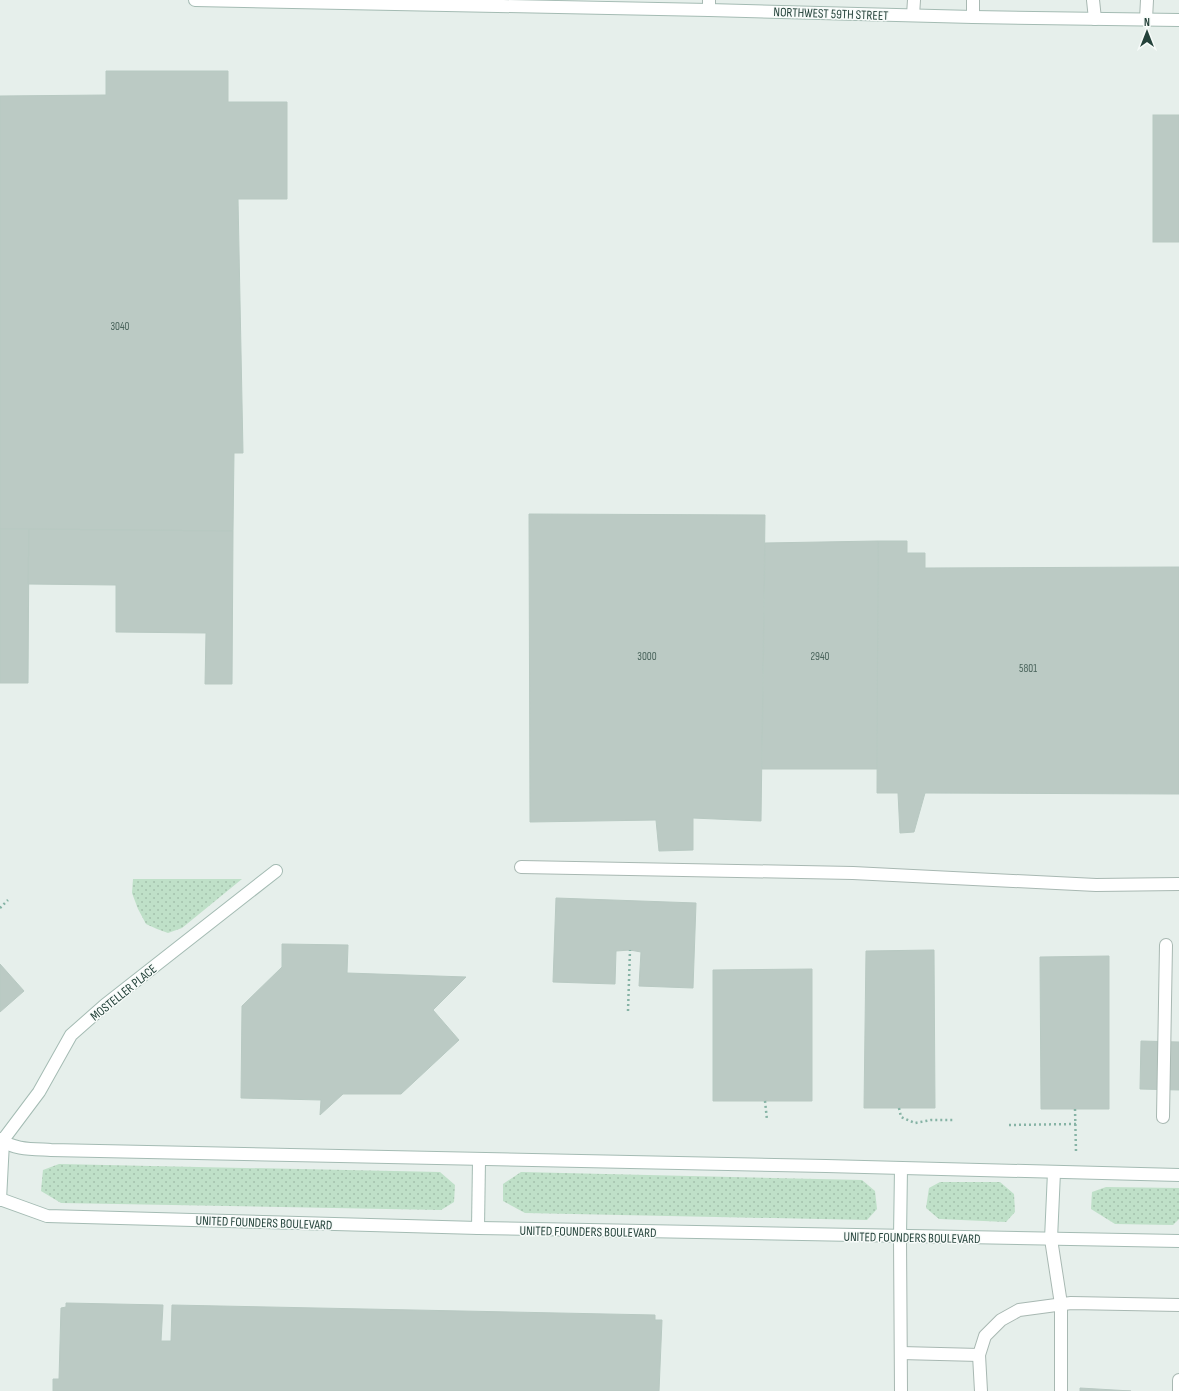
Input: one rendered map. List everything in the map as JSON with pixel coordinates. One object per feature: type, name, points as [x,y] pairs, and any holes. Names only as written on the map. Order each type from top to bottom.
[{"type":"street","name":"NORTHWEST 59TH STREET","points":[[195,0],[709,5],[973,17],[1179,20]]},
{"type":"street","points":[[913,15],[914,0]]},
{"type":"street","points":[[973,0],[973,17]]},
{"type":"street","points":[[1093,0],[1095,18]]},
{"type":"street","points":[[1146,19],[1147,0]]},
{"type":"street","points":[[521,867],[853,872],[1096,885],[1179,884]]},
{"type":"street","name":"MOSTELLER PLACE","points":[[1,1142],[39,1092],[71,1035],[105,1005],[276,871]]},
{"type":"street","points":[[1163,1116],[1166,945]]},
{"type":"street","points":[[0,1199],[1,1142],[21,1148],[51,1150],[1179,1175]]},
{"type":"street","points":[[478,1228],[479,1160]]},
{"type":"street","points":[[901,1168],[901,1391]]},
{"type":"street","points":[[1054,1172],[1051,1239],[1061,1304],[1062,1391]]},
{"type":"street","name":"UNITED FOUNDERS BOULEVARD","points":[[0,1199],[46,1216],[478,1228],[1179,1242]]},
{"type":"street","points":[[981,1391],[979,1355],[986,1336],[1001,1320],[1019,1310],[1071,1303],[1179,1305]]},
{"type":"street","points":[[901,1353],[979,1355]]},
{"type":"street","points":[[1179,1380],[1179,1391]]},
{"type":"path","points":[[0,908],[8,900]]},
{"type":"path","points":[[628,1011],[630,950]]},
{"type":"path","points":[[765,1101],[767,1120]]},
{"type":"path","points":[[899,1108],[901,1117],[915,1123],[931,1120],[954,1120]]},
{"type":"path","points":[[1075,1109],[1076,1172]]},
{"type":"path","points":[[1009,1125],[1076,1124]]},
{"type":"green space","points":[[133,879],[242,879],[182,928],[168,933],[146,924],[132,893]]},
{"type":"green space","points":[[59,1164],[440,1172],[455,1185],[454,1202],[441,1210],[61,1203],[41,1191],[43,1170]]},
{"type":"green space","points":[[521,1172],[862,1180],[875,1191],[877,1209],[867,1220],[525,1213],[503,1201],[503,1184]]},
{"type":"green space","points":[[940,1182],[1000,1182],[1014,1194],[1015,1212],[1006,1222],[939,1219],[926,1208],[929,1188]]},
{"type":"green space","points":[[1106,1187],[1179,1188],[1179,1219],[1173,1225],[1115,1224],[1091,1209],[1092,1192]]},
{"type":"building","points":[[106,71],[228,71],[228,102],[287,102],[287,199],[238,199],[243,453],[234,453],[233,531],[0,529],[0,96],[106,95]]},
{"type":"building","points":[[1153,115],[1179,115],[1179,242],[1153,242]]},
{"type":"building","points":[[529,514],[765,515],[761,821],[693,818],[693,850],[659,851],[656,820],[530,822]]},
{"type":"building","points":[[0,529],[29,529],[28,683],[0,683]]},
{"type":"building","points":[[29,529],[233,531],[232,684],[205,684],[206,633],[116,632],[116,585],[28,584]]},
{"type":"building","points":[[878,541],[907,541],[907,553],[925,553],[925,568],[1179,567],[1179,794],[925,793],[914,832],[900,833],[898,793],[877,793]]},
{"type":"building","points":[[878,541],[877,769],[762,769],[765,543]]},
{"type":"building","points":[[556,898],[696,903],[693,988],[639,986],[641,952],[630,950],[616,951],[615,984],[553,982]]},
{"type":"building","points":[[282,944],[348,945],[347,973],[466,977],[433,1010],[459,1040],[401,1094],[343,1094],[320,1115],[321,1100],[241,1098],[242,1006],[282,967]]},
{"type":"building","points":[[934,950],[935,1108],[864,1108],[866,951]]},
{"type":"building","points":[[1109,956],[1109,1109],[1041,1109],[1040,957]]},
{"type":"building","points":[[0,964],[24,991],[0,1012]]},
{"type":"building","points":[[812,969],[812,1101],[713,1101],[713,970]]},
{"type":"building","points":[[1141,1041],[1179,1042],[1179,1090],[1140,1089]]},
{"type":"building","points":[[66,1303],[163,1305],[161,1341],[171,1341],[172,1305],[655,1315],[655,1320],[662,1320],[659,1391],[53,1391],[53,1379],[59,1379],[61,1308],[66,1307]]},
{"type":"building","points":[[1080,1388],[1131,1391],[1080,1391]]}]
